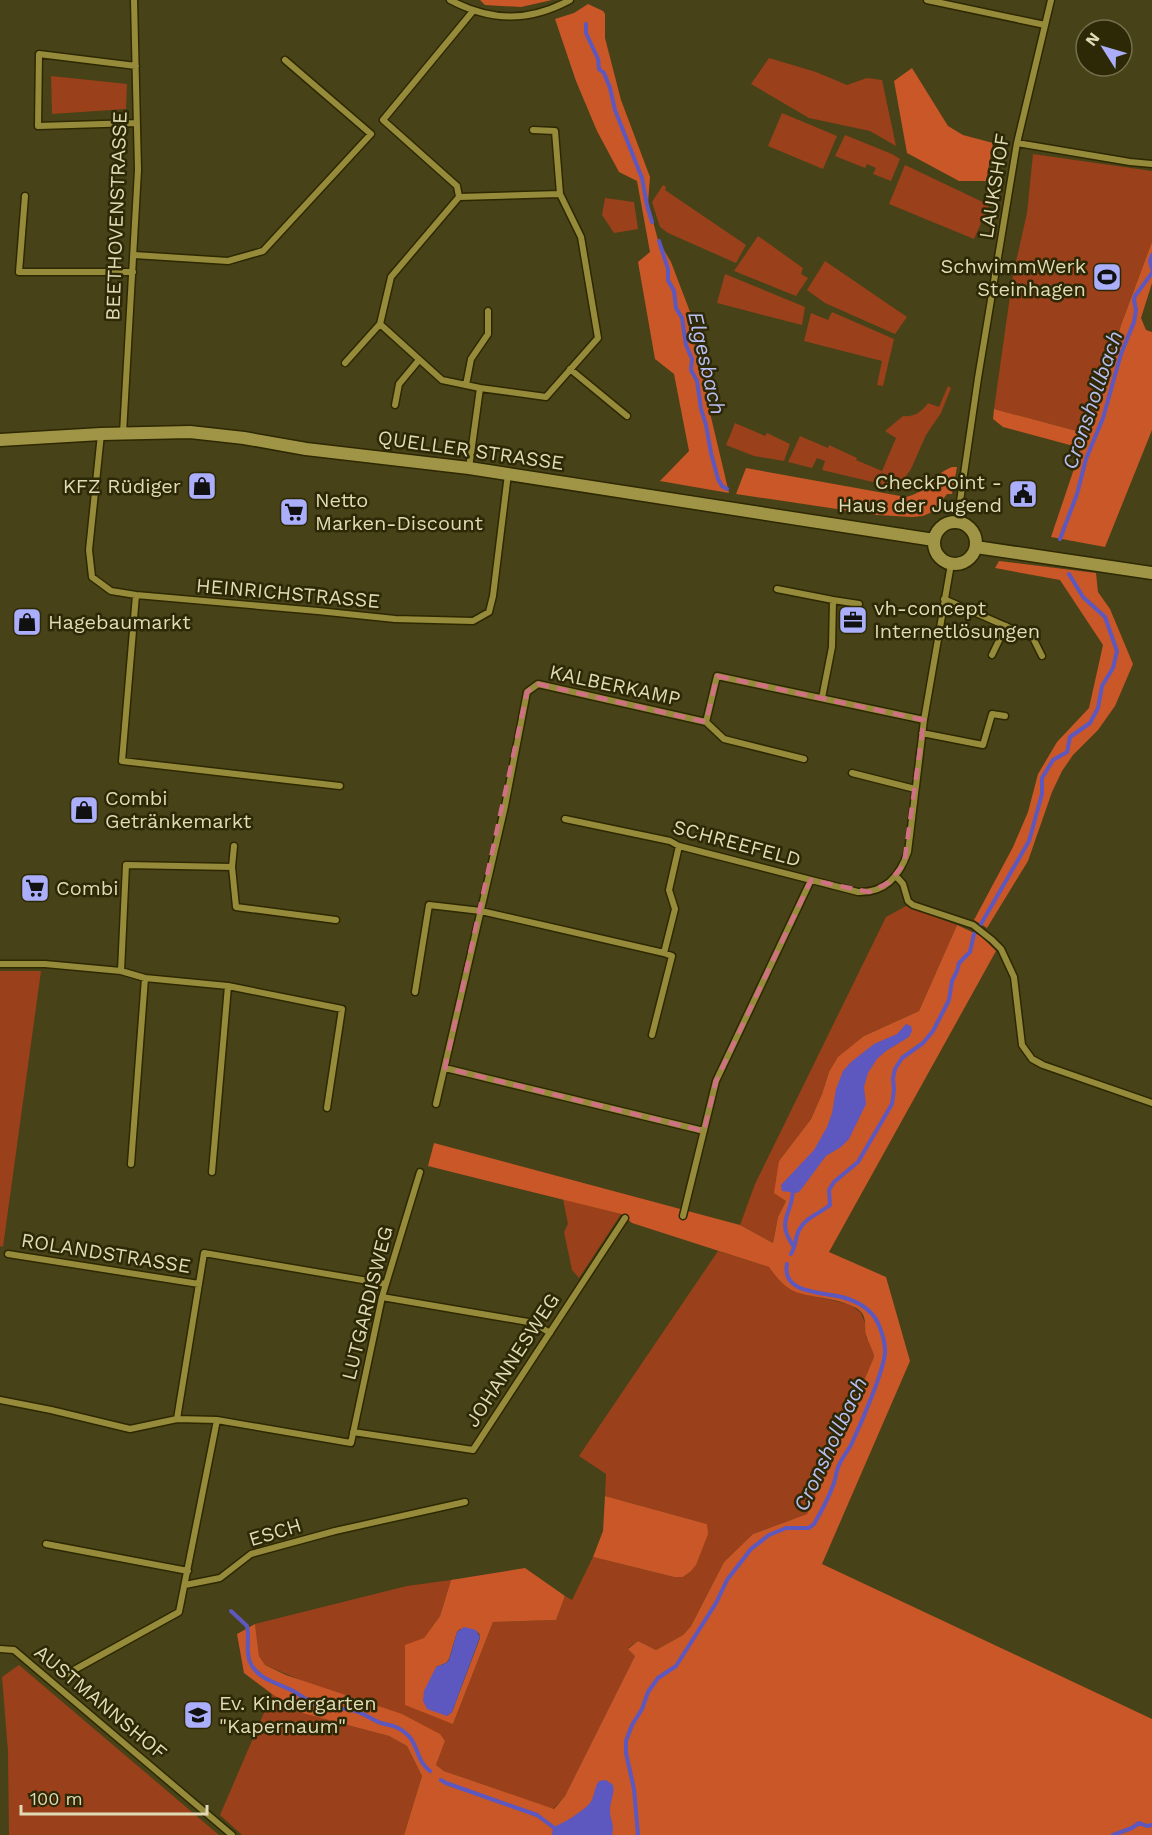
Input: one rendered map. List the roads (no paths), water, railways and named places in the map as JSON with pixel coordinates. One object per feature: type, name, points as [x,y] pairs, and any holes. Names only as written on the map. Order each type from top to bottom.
[{"type":"main road","name":"QUELLER STRASSE","points":[[0,440],[123,433],[190,432],[244,438],[306,449],[469,468],[934,540]]},
{"type":"main road","points":[[957,522],[963,523],[972,530],[976,547],[967,560],[951,564],[938,555],[934,540],[942,526],[957,522]]},
{"type":"main road","points":[[976,547],[1152,573]]},
{"type":"street","name":"BEETHOVENSTRASSE","points":[[123,433],[138,170],[134,0]]},
{"type":"street","points":[[450,0],[473,11],[493,16],[516,17],[553,9],[570,0]]},
{"type":"street","points":[[927,0],[1046,25]]},
{"type":"street","name":"LAUKSHOF","points":[[957,522],[1017,143],[1051,0]]},
{"type":"street","points":[[459,197],[457,186],[383,120],[473,11]]},
{"type":"street","points":[[136,66],[39,54],[38,126],[136,123]]},
{"type":"street","points":[[134,255],[228,261],[263,252],[370,134],[285,60]]},
{"type":"street","points":[[380,324],[442,380],[546,397],[598,338],[581,237],[560,194],[555,131],[533,130]]},
{"type":"street","points":[[1017,143],[1152,164]]},
{"type":"street","points":[[345,363],[380,324],[391,277],[459,197],[560,194]]},
{"type":"street","points":[[25,196],[20,272],[133,272]]},
{"type":"street","points":[[466,385],[471,359],[488,334],[488,311]]},
{"type":"street","points":[[395,405],[399,384],[419,360]]},
{"type":"street","points":[[570,369],[627,416]]},
{"type":"street","points":[[469,468],[480,388]]},
{"type":"street","name":"HEINRICHSTRASSE","points":[[101,434],[89,550],[92,577],[111,591],[136,595],[394,620],[474,621],[489,612],[493,596],[508,474]]},
{"type":"street","points":[[951,564],[922,733],[908,852],[896,876],[903,884],[909,901],[913,905],[972,925],[1001,949],[1014,977],[1022,1045],[1032,1059],[1043,1065],[1152,1103]]},
{"type":"street","points":[[777,589],[860,604]]},
{"type":"street","points":[[136,595],[122,761],[340,786]]},
{"type":"street","points":[[944,599],[1033,638],[1042,656]]},
{"type":"street","points":[[822,698],[832,647],[833,600]]},
{"type":"street","points":[[992,655],[1006,626]]},
{"type":"street","points":[[706,722],[717,676],[924,720]]},
{"type":"street","name":"KALBERKAMP","points":[[436,1104],[482,911],[527,692],[538,684],[706,722],[724,739],[804,759]]},
{"type":"street","points":[[922,733],[983,745],[992,714],[1005,716]]},
{"type":"street","points":[[852,773],[915,789]]},
{"type":"street","name":"SCHREEFELD","points":[[566,819],[670,840],[679,846],[858,892],[877,890],[896,876]]},
{"type":"street","points":[[234,846],[232,867],[237,907],[336,920]]},
{"type":"street","points":[[664,954],[675,909],[669,890],[679,846]]},
{"type":"street","points":[[121,971],[126,865],[232,867]]},
{"type":"street","points":[[683,1216],[716,1081],[811,880]]},
{"type":"street","points":[[416,992],[429,905],[482,911],[672,956],[652,1035]]},
{"type":"street","points":[[0,964],[45,964],[121,971],[145,978],[228,986],[342,1009],[327,1108]]},
{"type":"street","points":[[131,1164],[145,978]]},
{"type":"street","points":[[212,1172],[228,986]]},
{"type":"street","points":[[445,1068],[704,1131]]},
{"type":"street","name":"LUTGARDISWEG","points":[[217,1420],[351,1443],[382,1297],[420,1172]]},
{"type":"street","name":"JOHANNESWEG","points":[[353,1432],[472,1450],[625,1218]]},
{"type":"street","points":[[177,1419],[204,1253],[386,1284]]},
{"type":"street","name":"ROLANDSTRASSE","points":[[8,1254],[199,1284]]},
{"type":"street","points":[[382,1297],[534,1323],[550,1333]]},
{"type":"street","points":[[0,1400],[130,1429],[177,1419],[217,1420],[179,1612],[65,1675]]},
{"type":"street","name":"ESCH","points":[[185,1585],[220,1578],[251,1554],[335,1531],[465,1502]]},
{"type":"street","points":[[46,1544],[188,1570]]},
{"type":"street","name":"AUSTMANNSHOF","points":[[0,1649],[14,1650],[232,1835]]},
{"type":"waterway","name":"Elgesbach","points":[[586,24],[586,33],[598,59],[599,69],[604,73],[610,88],[615,110],[642,178],[652,222]]},
{"type":"waterway","name":"Elgesbach","points":[[659,241],[668,269],[668,280],[674,291],[676,308],[682,318],[686,345],[692,359],[691,370],[697,381],[701,409],[718,479],[727,489]]},
{"type":"waterway","name":"Cronshollbach","points":[[1152,255],[1150,261],[1152,269]]},
{"type":"waterway","name":"Cronshollbach","points":[[1060,539],[1077,494],[1086,459],[1103,418],[1121,354],[1134,322],[1135,296],[1152,273]]},
{"type":"waterway","name":"Cronshollbach","points":[[981,924],[1029,841],[1042,794],[1042,778],[1053,760],[1067,752],[1070,737],[1090,723],[1098,708],[1102,686],[1113,668],[1117,651],[1105,617],[1083,597],[1069,574]]},
{"type":"waterway","name":"Cronshollbach","points":[[791,1254],[802,1226],[830,1205],[829,1190],[834,1182],[858,1162],[892,1104],[895,1069],[902,1058],[923,1043],[933,1031],[949,1000],[952,981],[959,963],[970,952],[974,934]]},
{"type":"waterway","name":"Elgesbach","points":[[793,1190],[785,1224],[788,1238],[794,1247]]},
{"type":"waterway","name":"Cronshollbach","points":[[638,1835],[634,1789],[626,1753],[626,1741],[648,1692],[658,1678],[676,1666],[716,1603],[727,1580],[751,1549],[769,1535],[786,1528],[809,1528],[814,1524],[830,1494],[839,1465],[860,1425],[881,1370],[884,1343],[878,1323],[872,1314],[863,1306],[848,1299],[805,1290],[797,1286],[790,1281],[787,1264]]},
{"type":"waterway","points":[[231,1611],[247,1626],[249,1658],[258,1673],[316,1705],[355,1711],[398,1728],[414,1743],[421,1760],[430,1771]]},
{"type":"waterway","points":[[441,1780],[537,1815],[553,1827]]},
{"type":"waterway","points":[[1113,1835],[1139,1823],[1152,1825]]},
{"type":"place","name":"SchwimmWerk Steinhagen","points":[[1107,277]]},
{"type":"place","name":"KFZ Rüdiger","points":[[202,486]]},
{"type":"place","name":"CheckPoint - Haus der Jugend","points":[[1023,494]]},
{"type":"place","name":"Netto Marken-Discount","points":[[294,512]]},
{"type":"place","name":"vh-concept Internetlösungen","points":[[853,620]]},
{"type":"place","name":"Hagebaumarkt","points":[[27,622]]},
{"type":"place","name":"Combi Getränkemarkt","points":[[84,810]]},
{"type":"place","name":"Combi","points":[[35,888]]},
{"type":"place","name":"Ev. Kindergarten \"Kapernaum\"","points":[[198,1715]]}]
